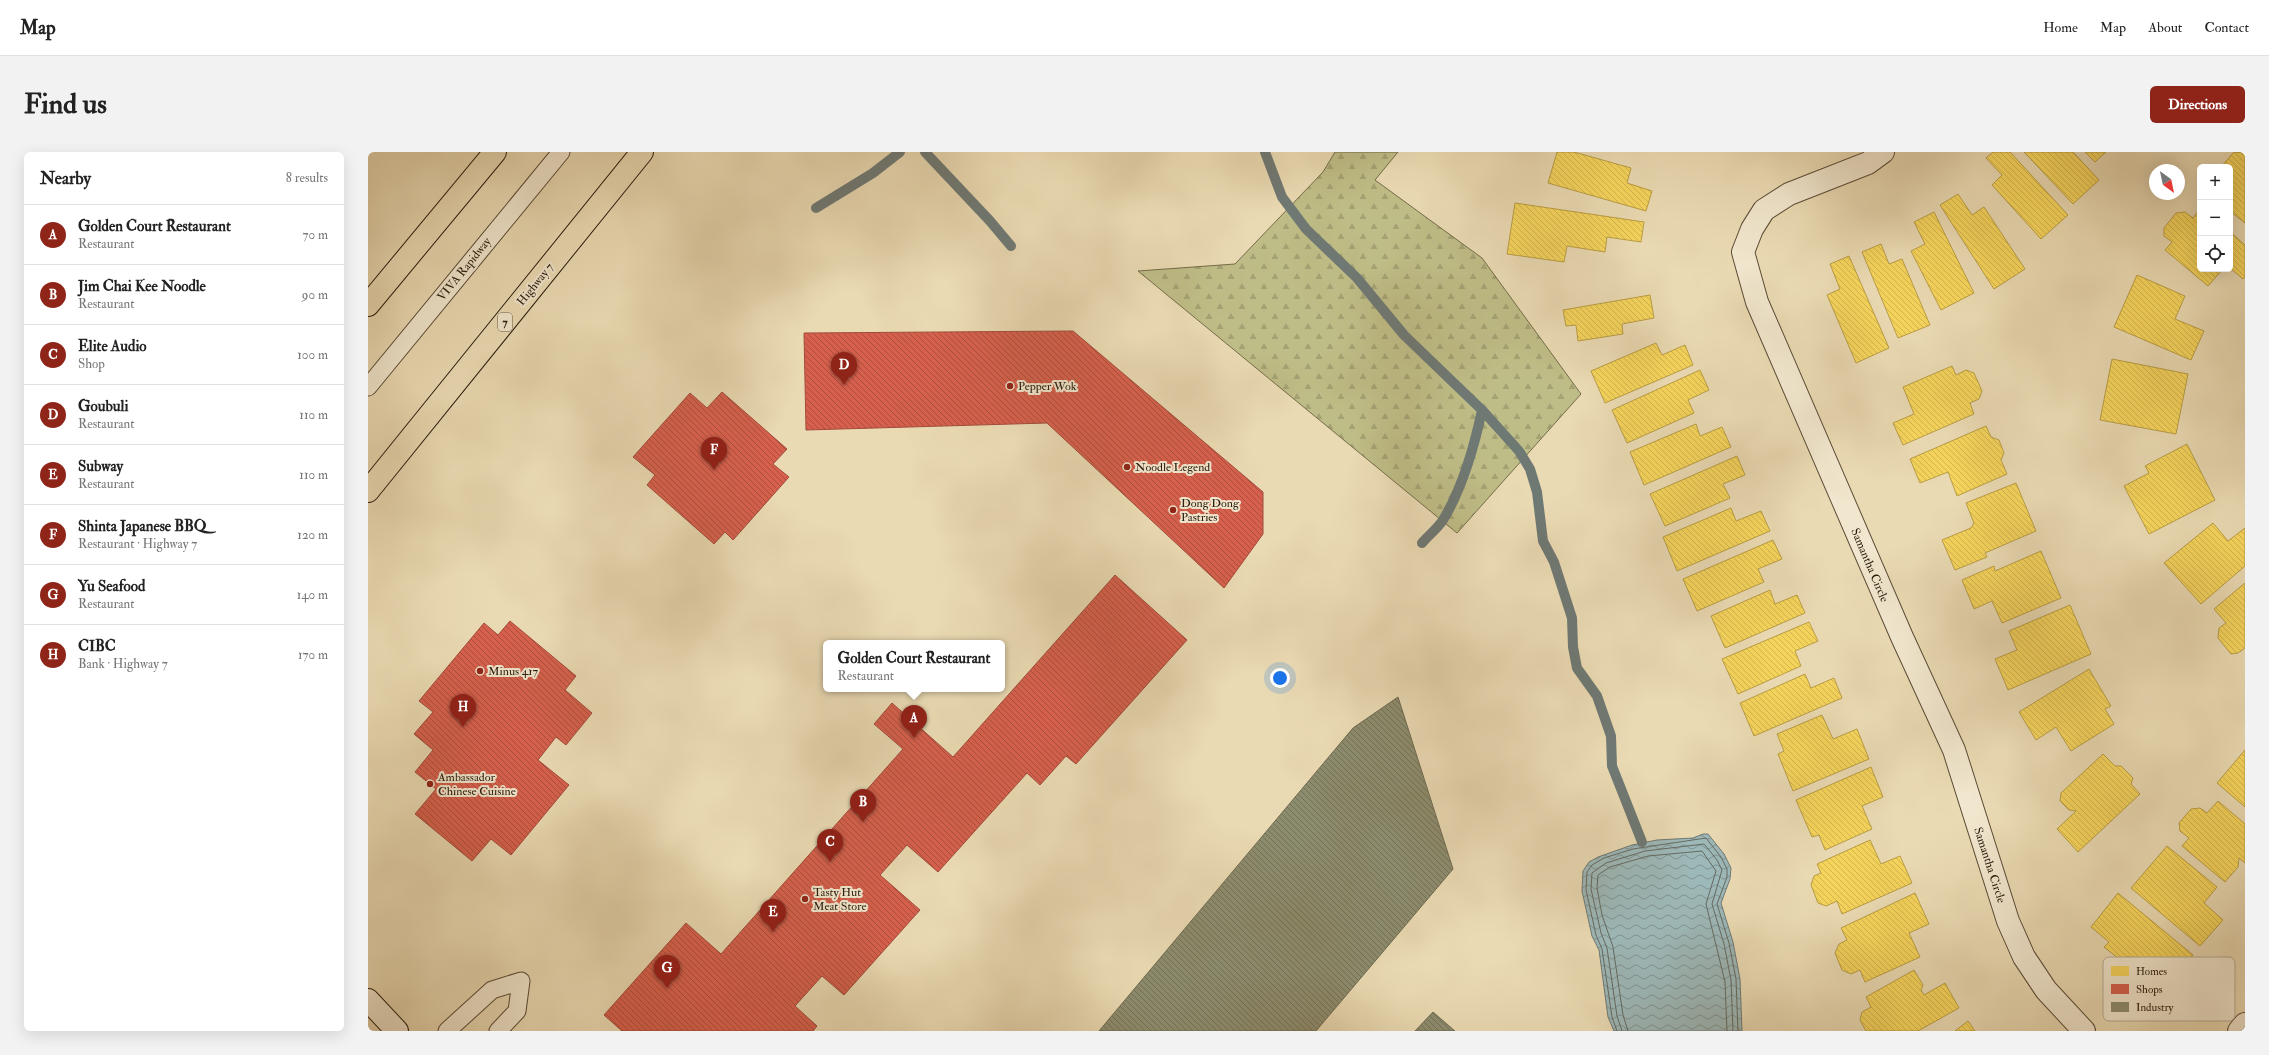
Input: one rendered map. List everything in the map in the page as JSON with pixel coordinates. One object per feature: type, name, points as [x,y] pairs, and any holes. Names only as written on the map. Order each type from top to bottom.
[{"type":"main road","points":[[368,305],[495,152]]},
{"type":"main road","name":"Highway 7","points":[[368,491],[642,152]]},
{"type":"street","name":"Samantha Circle","points":[[1883,152],[1868,163],[1789,194],[1764,210],[1752,229],[1743,252],[1757,302],[1902,637],[1954,750],[2008,921],[2024,957],[2046,990],[2084,1031]]},
{"type":"street","points":[[368,1000],[397,1031]]},
{"type":"street","points":[[2239,1031],[2245,1024]]},
{"type":"lane","name":"VIVA Rapidway","points":[[368,387],[561,152]]},
{"type":"lane","points":[[446,1031],[492,990],[521,980],[517,1011],[498,1031]]},
{"type":"green space","points":[[1335,152],[1398,152],[1375,180],[1482,258],[1581,394],[1457,533],[1138,271],[1235,264],[1323,172]]},
{"type":"water","points":[[1703,834],[1708,834],[1724,854],[1731,868],[1730,879],[1721,903],[1733,942],[1740,979],[1742,1031],[1614,1031],[1608,1017],[1599,950],[1592,936],[1582,891],[1583,871],[1589,862],[1598,857],[1632,845],[1657,840],[1693,838]]},
{"type":"building: Homes","points":[[1557,152],[1574,152],[1631,168],[1627,183],[1652,191],[1646,211],[1548,183]]},
{"type":"building: Homes","points":[[1993,152],[2010,152],[2068,215],[2041,239],[1992,185],[2002,175],[1986,158]]},
{"type":"building: Homes","points":[[2024,152],[2073,152],[2099,180],[2073,204]]},
{"type":"building: Homes","points":[[2085,152],[2106,152],[2095,162]]},
{"type":"building: Homes","points":[[2234,152],[2245,153],[2245,223],[2233,213],[2233,164],[2224,164]]},
{"type":"building: Homes","points":[[1958,194],[1972,215],[1984,207],[2025,269],[1994,289],[1940,205]]},
{"type":"building: Homes","points":[[1515,203],[1644,222],[1641,242],[1607,237],[1605,252],[1567,246],[1564,262],[1507,254]]},
{"type":"building: Homes","points":[[1934,212],[1974,293],[1941,310],[1911,251],[1925,244],[1914,222]]},
{"type":"building: Homes","points":[[2185,212],[2193,218],[2197,213],[2197,272],[2220,272],[2208,286],[2165,250],[2172,242],[2164,236],[2164,228],[2176,213]]},
{"type":"building: Homes","points":[[2233,235],[2245,245],[2245,277],[2243,279],[2233,271]]},
{"type":"building: Homes","points":[[1881,244],[1889,264],[1902,259],[1930,325],[1898,338],[1862,252]]},
{"type":"building: Homes","points":[[1849,256],[1889,348],[1856,363],[1827,295],[1840,289],[1830,264]]},
{"type":"building: Homes","points":[[2137,275],[2185,296],[2175,319],[2204,331],[2191,360],[2114,327]]},
{"type":"building: Homes","points":[[1650,295],[1654,318],[1622,324],[1623,334],[1578,341],[1576,325],[1566,326],[1563,310]]},
{"type":"building: Homes","points":[[1656,343],[1662,355],[1685,345],[1693,365],[1605,403],[1591,371]]},
{"type":"building: Homes","points":[[2112,359],[2188,374],[2176,434],[2100,420]]},
{"type":"building: Homes","points":[[1952,366],[1956,375],[1966,370],[1974,373],[1982,391],[1979,399],[1970,403],[1974,414],[1903,445],[1893,423],[1914,414],[1903,387]]},
{"type":"building: Homes","points":[[1700,370],[1709,390],[1688,400],[1694,413],[1627,443],[1612,410]]},
{"type":"building: Homes","points":[[1696,424],[1700,436],[1722,427],[1731,447],[1644,485],[1630,452]]},
{"type":"building: Homes","points":[[1986,426],[1991,437],[1999,440],[2004,453],[2001,460],[2007,474],[1957,496],[1948,472],[1920,483],[1910,459]]},
{"type":"building: Homes","points":[[2187,444],[2215,500],[2149,534],[2124,486],[2149,473],[2145,466]]},
{"type":"building: Homes","points":[[1737,456],[1745,475],[1723,484],[1730,498],[1665,526],[1650,494]]},
{"type":"building: Homes","points":[[2016,483],[2036,531],[1985,553],[1987,557],[1955,570],[1942,540],[1971,528],[1974,523],[1966,503]]},
{"type":"building: Homes","points":[[1731,508],[1736,521],[1761,511],[1770,531],[1677,571],[1663,537]]},
{"type":"building: Homes","points":[[2213,523],[2228,541],[2245,528],[2245,566],[2201,604],[2164,563]]},
{"type":"building: Homes","points":[[1773,540],[1782,559],[1758,569],[1764,582],[1697,611],[1683,579]]},
{"type":"building: Homes","points":[[2041,551],[2061,598],[2002,623],[1992,601],[1974,609],[1962,580],[1994,566],[1995,571]]},
{"type":"building: Homes","points":[[2245,583],[2245,648],[2238,653],[2231,654],[2218,638],[2219,628],[2226,623],[2214,609]]},
{"type":"building: Homes","points":[[1770,590],[1775,604],[1797,595],[1805,613],[1725,648],[1711,616]]},
{"type":"building: Homes","points":[[2070,605],[2091,654],[2008,690],[1995,659],[2017,650],[2009,631]]},
{"type":"building: Homes","points":[[1809,622],[1818,641],[1795,651],[1801,666],[1738,694],[1722,659]]},
{"type":"building: Homes","points":[[2089,669],[2111,706],[2105,709],[2114,724],[2071,751],[2056,727],[2036,740],[2019,712]]},
{"type":"building: Homes","points":[[1805,674],[1811,688],[1834,678],[1842,698],[1754,736],[1740,703]]},
{"type":"building: Homes","points":[[1822,715],[1833,739],[1857,729],[1869,759],[1793,791],[1778,754],[1784,751],[1777,734]]},
{"type":"building: Homes","points":[[2245,750],[2245,807],[2217,783]]},
{"type":"building: Homes","points":[[2103,754],[2115,766],[2121,766],[2133,778],[2131,784],[2140,794],[2078,852],[2057,829],[2076,811],[2069,810],[2060,801],[2061,793]]},
{"type":"building: Homes","points":[[1871,767],[1883,797],[1862,806],[1872,829],[1825,850],[1819,835],[1812,837],[1796,800]]},
{"type":"building: Homes","points":[[2218,801],[2245,824],[2245,863],[2239,858],[2238,867],[2225,882],[2182,846],[2189,838],[2180,831],[2179,823],[2191,809],[2200,808],[2207,813]]},
{"type":"building: Homes","points":[[1870,840],[1881,864],[1900,856],[1912,883],[1842,914],[1837,901],[1826,906],[1818,903],[1811,885],[1814,876],[1821,873],[1817,864]]},
{"type":"building: Homes","points":[[2167,846],[2217,887],[2204,903],[2223,920],[2200,946],[2131,888]]},
{"type":"building: Homes","points":[[1915,893],[1929,924],[1909,933],[1920,957],[1865,982],[1860,970],[1851,974],[1842,970],[1835,953],[1839,944],[1847,940],[1841,928]]},
{"type":"building: Homes","points":[[2118,893],[2193,955],[2191,957],[2117,957],[2104,947],[2109,942],[2091,927]]},
{"type":"building: Homes","points":[[1914,970],[1923,985],[1921,990],[1924,995],[1945,983],[1959,1008],[1918,1031],[1866,1031],[1860,1020],[1862,1012],[1871,1007],[1866,997]]},
{"type":"building: Homes","points":[[1968,1021],[1975,1031],[1955,1031]]},
{"type":"building: Shops","points":[[1073,331],[1263,492],[1263,534],[1224,588],[1047,423],[806,430],[804,333]]},
{"type":"building: Shops","points":[[722,392],[787,449],[773,464],[789,477],[733,540],[725,532],[714,544],[647,485],[655,475],[633,457],[690,393],[707,408]]},
{"type":"building: Shops","points":[[1115,575],[1187,640],[1076,764],[1066,756],[1040,785],[1027,773],[938,872],[907,845],[880,875],[920,910],[844,995],[822,976],[795,1006],[817,1026],[813,1031],[622,1031],[604,1015],[686,923],[721,954],[903,749],[874,724],[892,703],[953,757]]},
{"type":"building: Shops","points":[[510,621],[576,676],[565,690],[592,713],[566,745],[556,737],[538,760],[569,785],[511,855],[491,839],[472,861],[415,814],[436,789],[415,772],[433,750],[414,734],[433,712],[419,701],[484,623],[498,635]]},
{"type":"building: Industry","points":[[1398,697],[1453,869],[1316,1031],[1099,1031],[1353,728]]},
{"type":"building: Industry","points":[[1433,1012],[1455,1031],[1415,1031]]},
{"type":"waterway","points":[[816,208],[873,173],[900,152]]},
{"type":"waterway","points":[[925,152],[990,221],[1011,246]]},
{"type":"waterway","points":[[1265,152],[1282,197],[1306,229],[1357,278],[1404,335],[1483,411],[1519,451],[1530,469],[1537,492],[1543,541],[1554,562],[1572,618],[1573,647],[1577,668],[1597,696],[1611,736],[1612,766],[1642,842]]},
{"type":"waterway","points":[[1422,543],[1443,520],[1462,481],[1482,410]]},
{"type":"place","name":"Goubuli","points":[[844,385]]},
{"type":"place","name":"Pepper Wok","points":[[1010,386]]},
{"type":"place","name":"Noodle Legend","points":[[1127,467]]},
{"type":"place","name":"Shinta Japanese BBQ","points":[[714,470]]},
{"type":"place","name":"Dong Dong Pastries","points":[[1173,510]]},
{"type":"place","name":"Minus 417","points":[[480,671]]},
{"type":"place","name":"CIBC","points":[[463,727]]},
{"type":"place","name":"Golden Court Restaurant","points":[[914,738]]},
{"type":"place","name":"Ambassador Chinese Cuisine","points":[[430,784]]},
{"type":"place","name":"Jim Chai Kee Noodle","points":[[863,822]]},
{"type":"place","name":"Elite Audio","points":[[830,862]]},
{"type":"place","name":"Tasty Hut Meat Store","points":[[805,899]]},
{"type":"place","name":"Subway","points":[[773,932]]},
{"type":"place","name":"Yu Seafood","points":[[667,988]]}]
